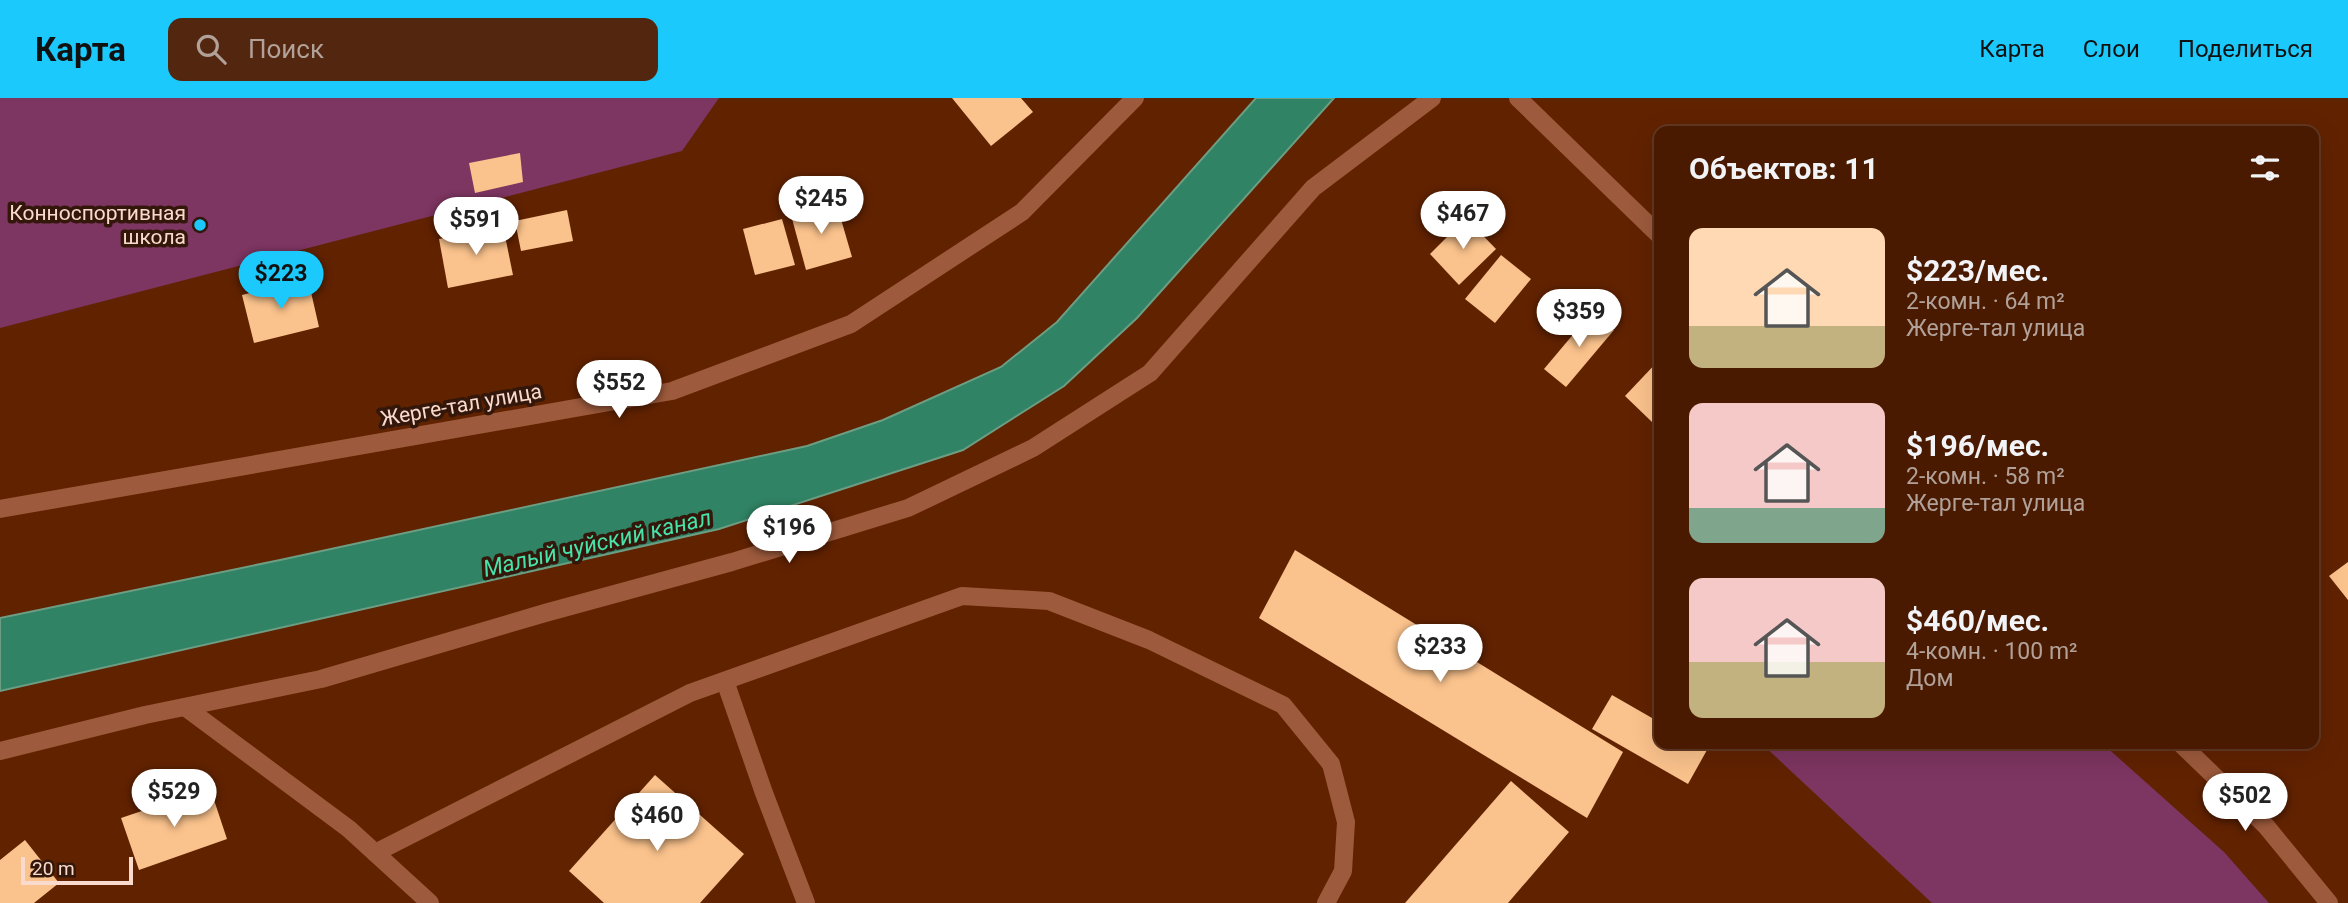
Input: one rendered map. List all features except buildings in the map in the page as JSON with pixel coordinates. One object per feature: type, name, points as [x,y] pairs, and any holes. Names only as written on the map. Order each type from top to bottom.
[{"type":"street","name":"Жерге-тал улица","points":[[0,509],[673,391],[851,324],[1022,212],[1135,98]]},
{"type":"street","points":[[0,751],[185,707],[321,679],[545,613],[732,562],[908,508],[1033,448],[1150,373],[1313,188],[1432,98]]},
{"type":"street","points":[[1518,98],[1654,230]]},
{"type":"street","points":[[375,853],[690,693],[962,596],[1049,601],[1149,640],[1283,705],[1331,764],[1346,821],[1343,871],[1326,903]]},
{"type":"street","points":[[725,681],[806,903]]},
{"type":"street","points":[[185,707],[349,829],[430,903]]},
{"type":"street","points":[[2186,749],[2266,826],[2329,903]]},
{"type":"shaded area","name":"Конноспортивная школа","points":[[0,98],[719,98],[682,151],[0,328]]},
{"type":"shaded area","points":[[1767,749],[2109,749],[2224,852],[2269,903],[1932,903]]},
{"type":"water","name":"Малый чуйский канал","points":[[1256,98],[1334,98],[1137,318],[1064,386],[963,450],[719,529],[0,691],[0,618],[807,446],[883,420],[1001,367],[1057,322]]},
{"type":"place","name":"Конноспортивная школа","points":[[200,225]]}]
